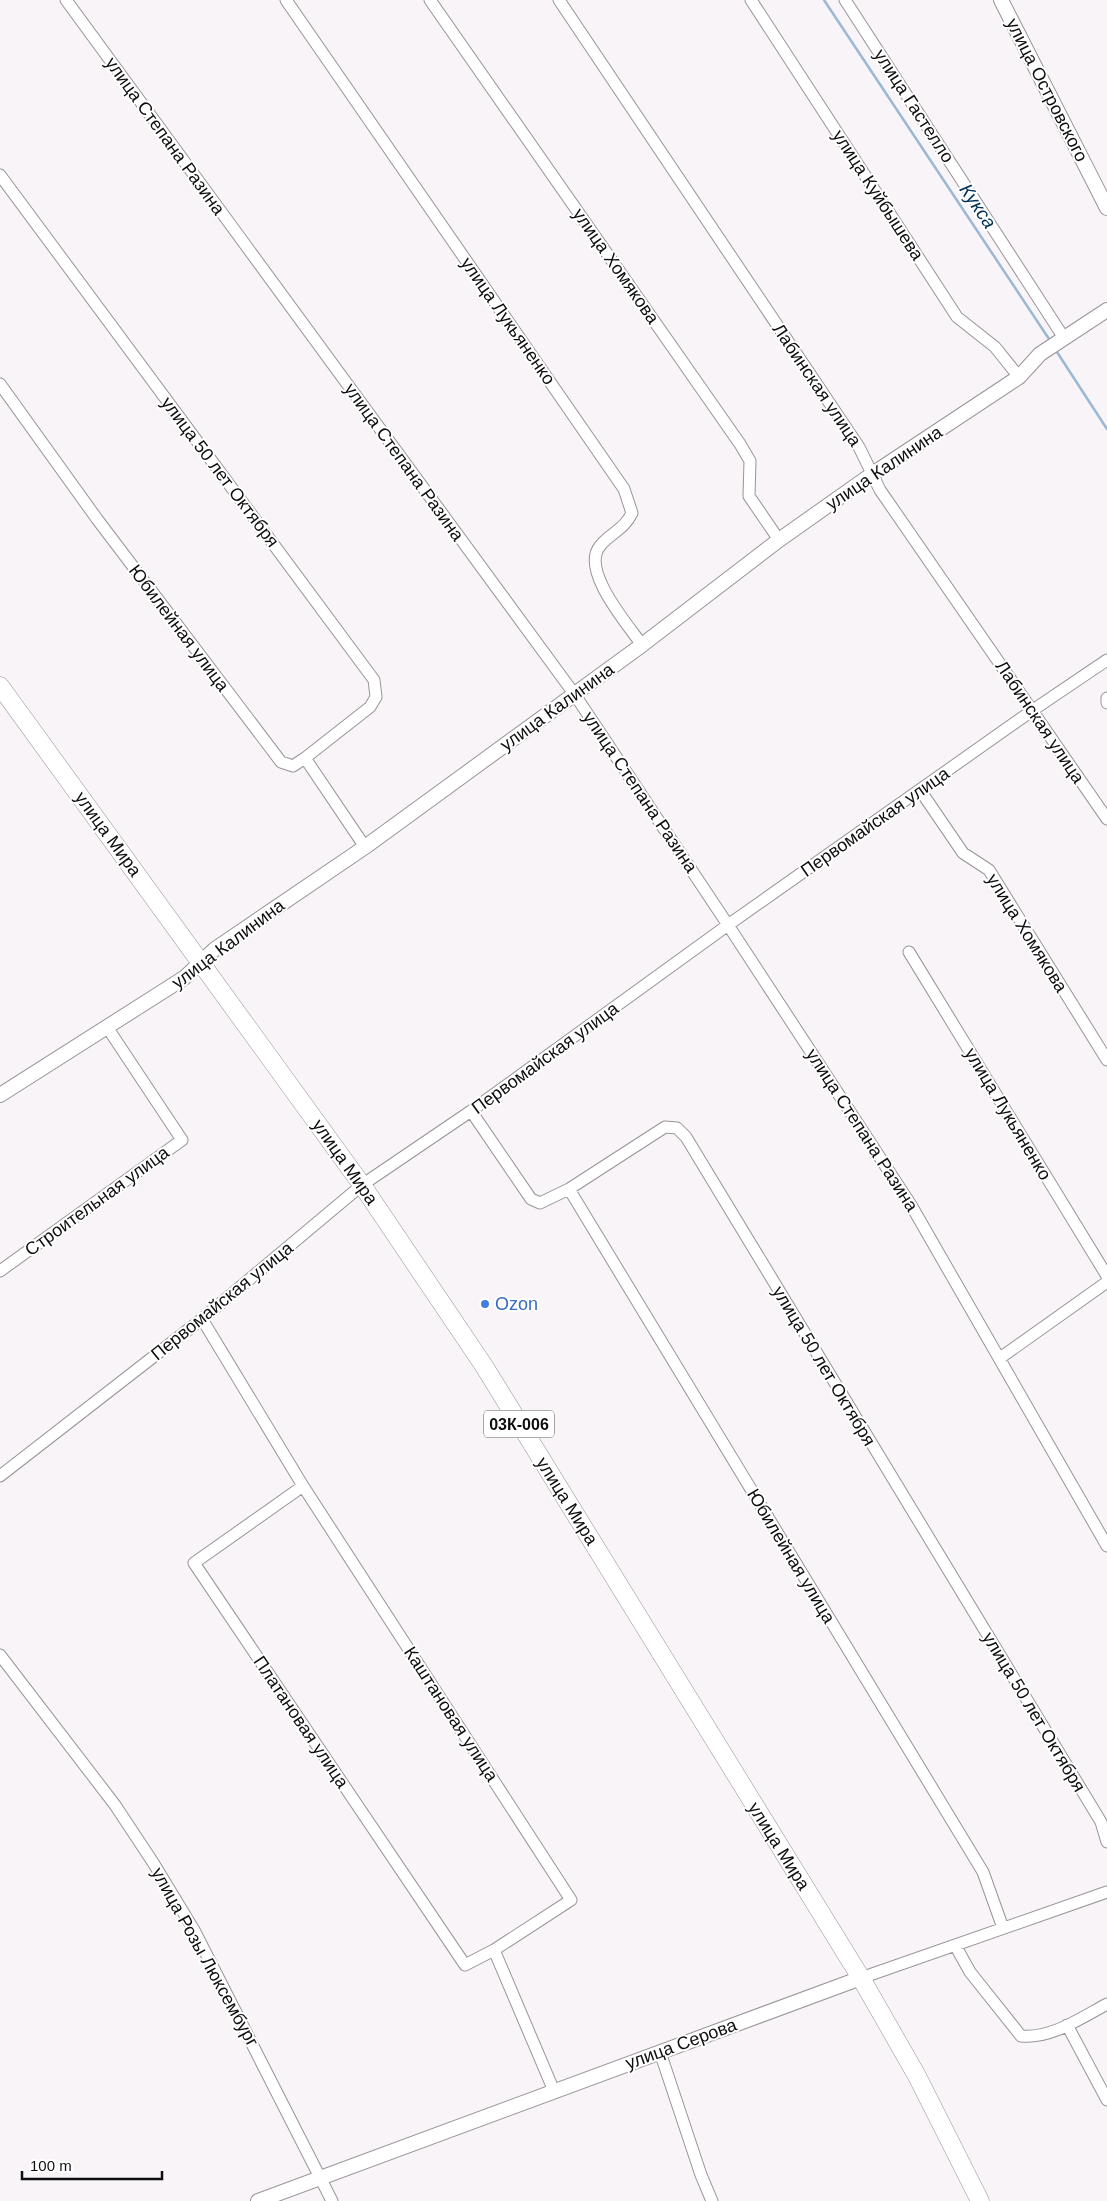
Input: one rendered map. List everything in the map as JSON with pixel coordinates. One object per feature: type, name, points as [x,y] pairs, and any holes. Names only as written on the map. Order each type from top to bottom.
[{"type":"main road","name":"улица Мира","points":[[0,686],[362,1185],[484,1366],[861,1978],[917,2076],[980,2201]]},
{"type":"street","name":"улица Степана Разина","points":[[66,0],[574,694],[911,1205],[1107,1546]]},
{"type":"street","name":"улица Лукьяненко","points":[[286,0],[624,490],[632,513],[627,524],[598,547],[594,564],[598,582],[642,645]]},
{"type":"street","name":"улица Хомякова","points":[[430,0],[740,444],[750,461],[749,496],[779,540]]},
{"type":"street","name":"Лабинская улица","points":[[559,0],[859,447],[872,475],[1107,819]]},
{"type":"street","name":"улица Куйбышева","points":[[751,0],[957,317],[995,347],[1019,377]]},
{"type":"street","name":"улица Гастелло","points":[[845,0],[1061,340]]},
{"type":"street","name":"улица Островского","points":[[1001,0],[1107,208]]},
{"type":"street","name":"улица 50 лет Октября","points":[[0,175],[374,680],[376,697],[370,707],[305,758]]},
{"type":"street","name":"улица Калинина","points":[[0,1095],[184,978],[216,949],[365,847],[642,645],[779,540],[872,475],[1019,377],[1040,354],[1107,310]]},
{"type":"street","name":"Юбилейная улица","points":[[0,384],[97,520],[281,762],[293,766],[305,758]]},
{"type":"street","name":"Первомайская улица","points":[[0,1476],[202,1319],[362,1185],[471,1111],[728,925],[1107,660]]},
{"type":"street","points":[[1107,698],[1107,703]]},
{"type":"street","points":[[305,758],[365,847]]},
{"type":"street","name":"улица Хомякова","points":[[920,790],[963,853],[989,870],[1107,1060]]},
{"type":"street","name":"улица Лукьяненко","points":[[909,952],[1107,1276]]},
{"type":"street","name":"Строительная улица","points":[[0,1271],[182,1140],[108,1027]]},
{"type":"street","name":"улица 50 лет Октября","points":[[471,1111],[531,1199],[540,1203],[569,1189],[666,1127],[677,1128],[686,1137],[1101,1822],[1107,1842]]},
{"type":"street","name":"Юбилейная улица","points":[[569,1189],[983,1872],[1004,1928]]},
{"type":"street","points":[[1000,1358],[1107,1282]]},
{"type":"street","name":"Каштановая улица","points":[[202,1319],[303,1486],[571,1900],[494,1950]]},
{"type":"street","name":"Платановая улица","points":[[303,1486],[194,1563],[465,1965],[494,1950]]},
{"type":"street","name":"улица Розы Люксембург","points":[[0,1655],[115,1805],[154,1864],[194,1930],[332,2201]]},
{"type":"street","name":"улица Серова","points":[[258,2201],[861,1978],[1107,1892]]},
{"type":"street","points":[[955,1945],[970,1972],[1021,2036],[1034,2037],[1067,2025],[1107,2004]]},
{"type":"street","points":[[494,1950],[554,2091]]},
{"type":"street","points":[[1067,2025],[1107,2100]]},
{"type":"street","points":[[660,2052],[701,2175],[712,2201]]},
{"type":"waterway","name":"Кукса","points":[[824,0],[1051,342]]},
{"type":"waterway","name":"Кукса","points":[[1055,349],[1107,429]]},
{"type":"place","name":"Ozon","points":[[485,1304]]}]
